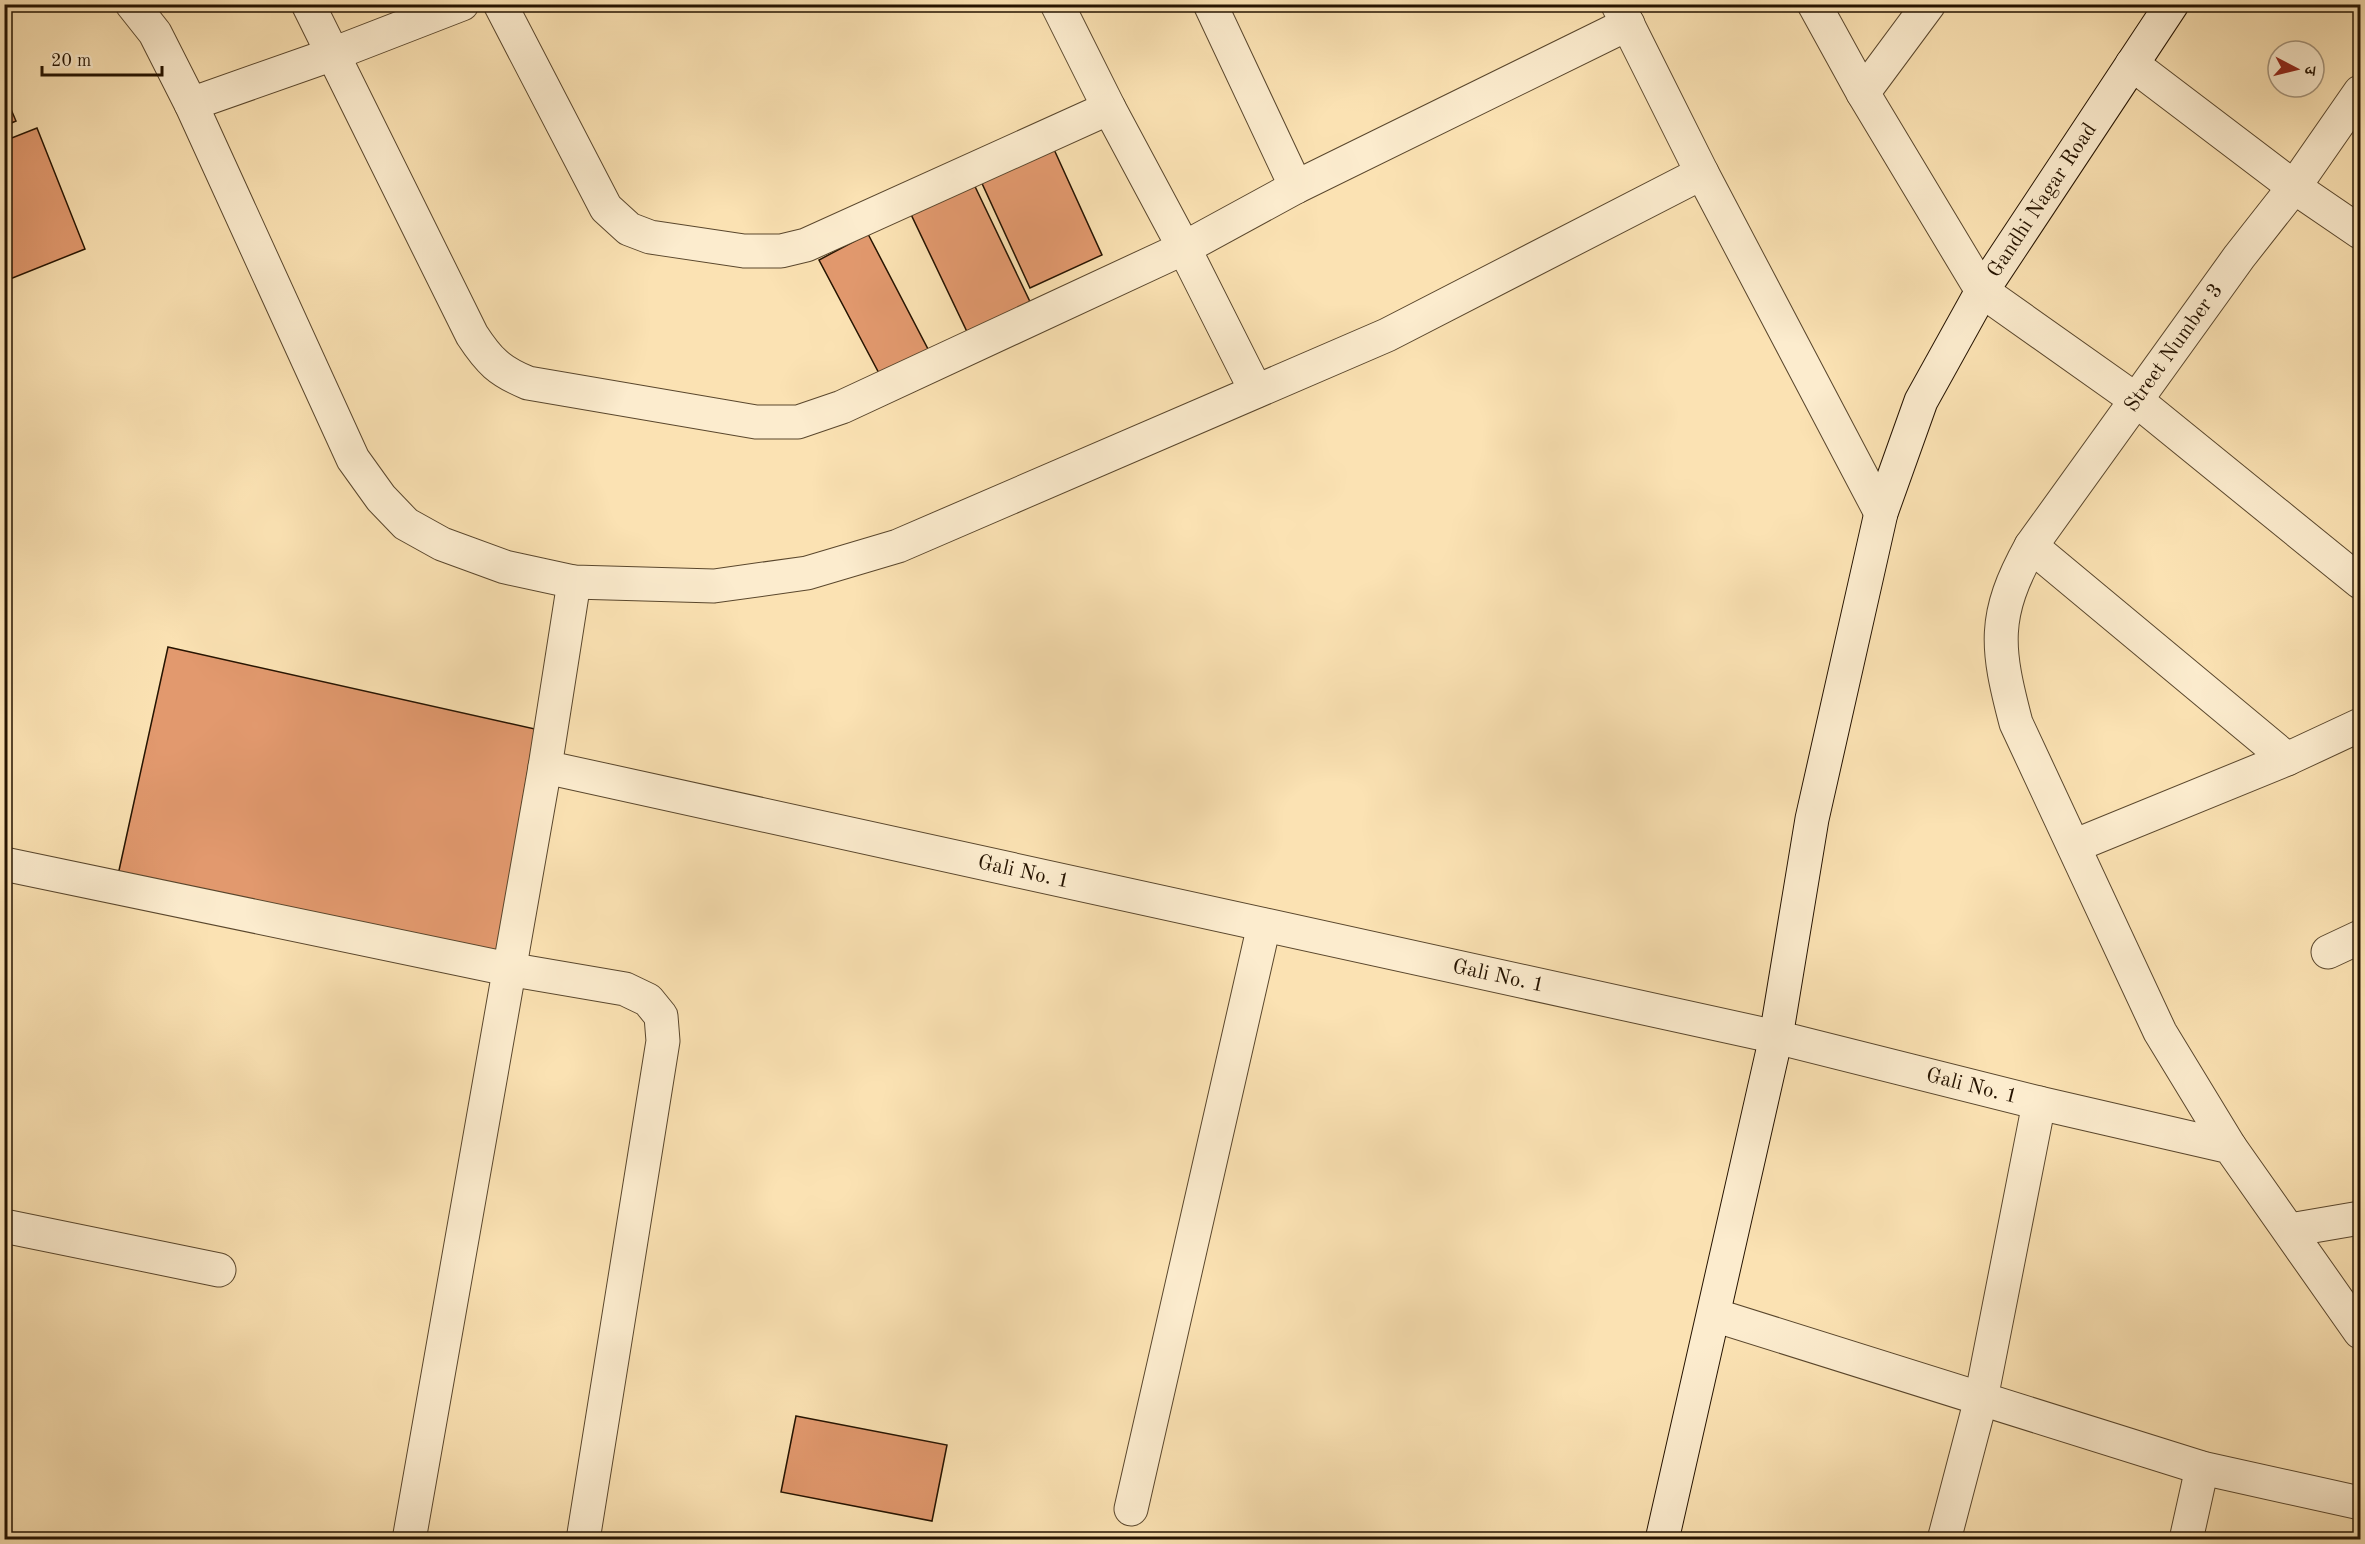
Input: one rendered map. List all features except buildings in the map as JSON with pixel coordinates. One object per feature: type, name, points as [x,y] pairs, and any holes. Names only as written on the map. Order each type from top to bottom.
[{"type":"street","points":[[132,4],[155,33],[191,104],[353,459],[381,498],[406,524],[442,544],[505,567],[574,582],[714,586],[807,573],[898,546],[1387,335],[1701,173]]},
{"type":"street","points":[[308,4],[472,335],[486,356],[504,373],[528,383],[756,422],[798,422],[842,407],[1184,248],[1623,14],[1701,173],[1881,513]]},
{"type":"street","points":[[191,104],[333,54],[462,4]]},
{"type":"street","points":[[500,4],[606,208],[629,229],[650,237],[744,251],[781,251],[806,245],[1109,108]]},
{"type":"street","points":[[1057,4],[1256,391]]},
{"type":"street","points":[[1210,4],[1296,187]]},
{"type":"street","points":[[1814,4],[1863,93],[1982,291],[2136,400],[2361,582]]},
{"type":"street","points":[[1863,93],[1929,4]]},
{"type":"street","name":"Gandhi Nagar Road","points":[[1662,1539],[1776,1037],[1812,819],[1881,513],[1921,400],[1982,291],[2172,4]]},
{"type":"street","points":[[2132,64],[2294,187],[2361,232]]},
{"type":"street","name":"Street Number 3","points":[[2074,846],[2016,723],[2002,668],[2002,612],[2016,574],[2031,546],[2361,92]]},
{"type":"street","points":[[2031,546],[2287,759]]},
{"type":"street","points":[[409,1539],[548,751],[574,582]]},
{"type":"street","points":[[2361,725],[2287,759],[2074,846],[2160,1032],[2230,1147],[2361,1332]]},
{"type":"street","name":"Gali No. 1","points":[[548,751],[1264,925],[1776,1037],[2039,1103],[2230,1147]]},
{"type":"street","points":[[4,864],[508,969],[625,989],[648,1000],[661,1016],[663,1041],[583,1539]]},
{"type":"street","points":[[1131,1509],[1264,925]]},
{"type":"street","points":[[2328,952],[2361,937]]},
{"type":"street","points":[[1944,1539],[1981,1399],[2039,1103]]},
{"type":"street","points":[[2289,1230],[2361,1218]]},
{"type":"street","points":[[4,1226],[219,1270]]},
{"type":"street","points":[[1714,1315],[2202,1468],[2361,1503]]},
{"type":"street","points":[[2186,1539],[2202,1468]]}]
